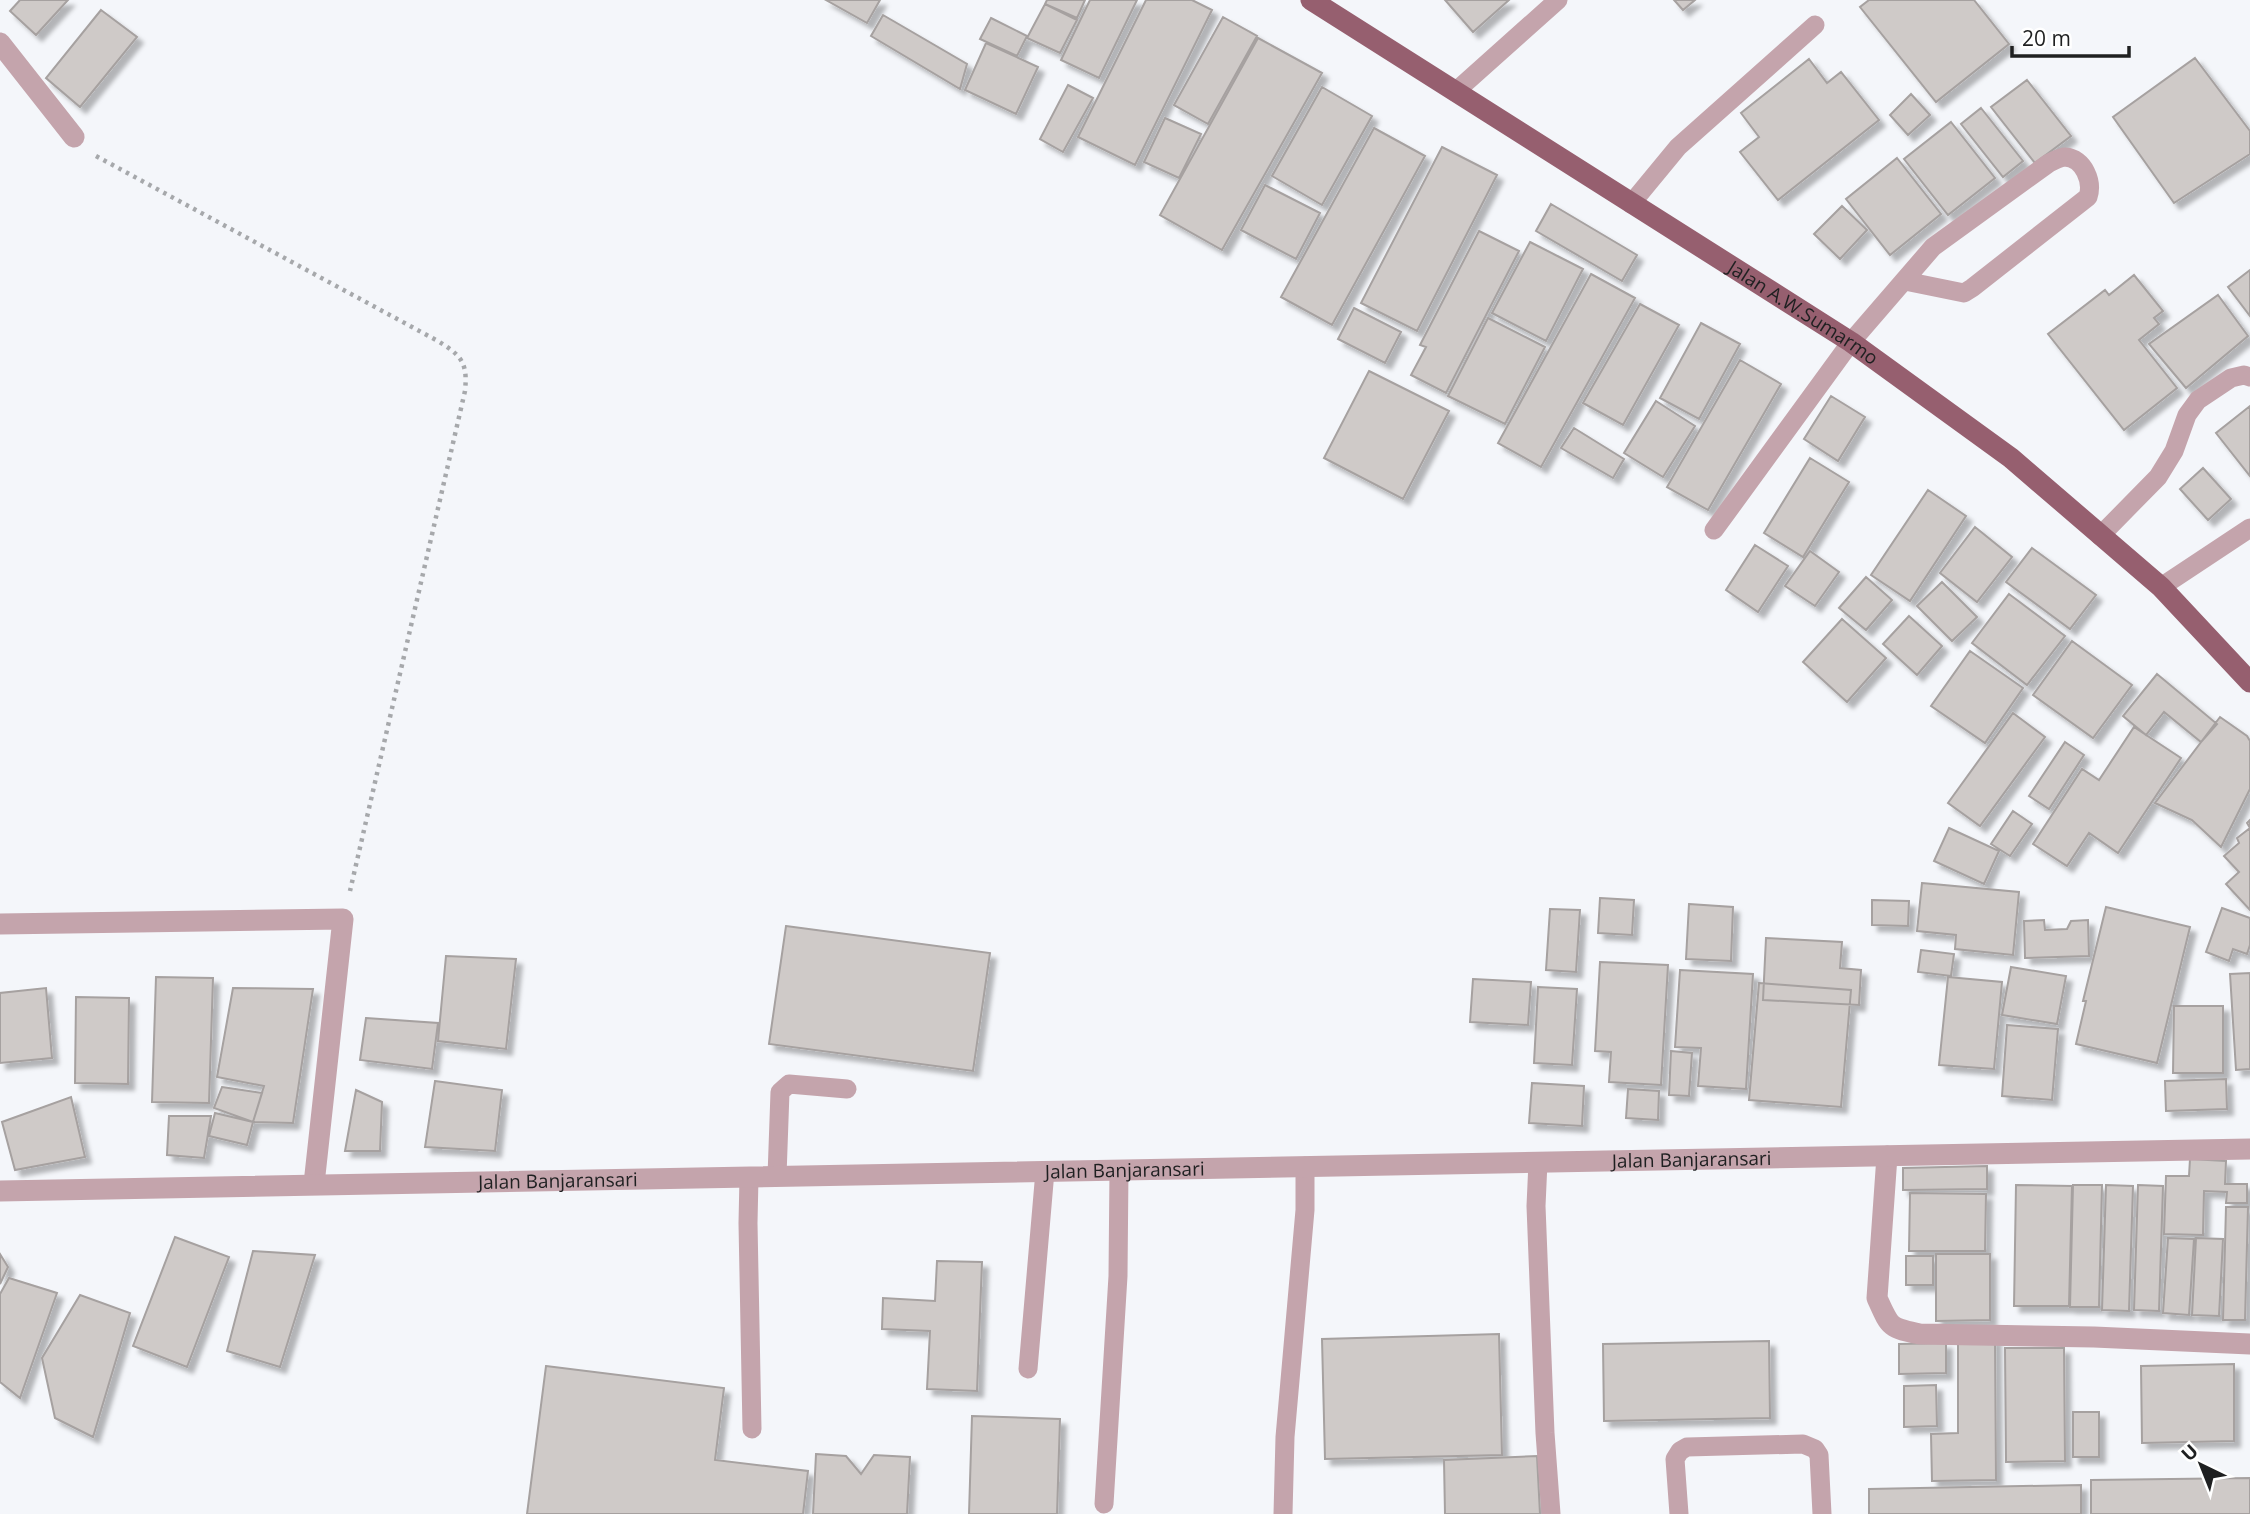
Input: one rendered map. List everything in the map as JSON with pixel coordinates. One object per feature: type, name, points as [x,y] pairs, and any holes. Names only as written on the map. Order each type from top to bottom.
[{"type":"main road","name":"Jalan A.W.Sumarmo","points":[[1311,0],[1851,342],[2011,458],[2161,587],[2250,682]]},
{"type":"street","points":[[0,43],[74,137]]},
{"type":"street","points":[[0,924],[343,919],[314,1184]]},
{"type":"street","name":"Jalan Banjaransari","points":[[0,1191],[2250,1149]]},
{"type":"street","points":[[1887,1156],[1877,1298],[1886,1318],[1896,1330],[1920,1334],[2094,1337],[2250,1344]]},
{"type":"lane","points":[[1455,92],[1558,0]]},
{"type":"lane","points":[[1631,204],[1678,146],[1815,25]]},
{"type":"lane","points":[[1714,530],[1851,342],[1933,247],[2049,163],[2063,157],[2073,159],[2083,168],[2090,180],[2088,197],[1972,288],[1964,293],[1905,281]]},
{"type":"lane","points":[[2100,536],[2158,477],[2174,451],[2187,415],[2198,400],[2231,378],[2244,375],[2250,377]]},
{"type":"lane","points":[[2161,587],[2250,528]]},
{"type":"lane","points":[[777,1176],[780,1092],[789,1084],[847,1089]]},
{"type":"lane","points":[[1538,1162],[1536,1206],[1551,1514]]},
{"type":"lane","points":[[1283,1514],[1285,1437],[1305,1210],[1305,1166]]},
{"type":"lane","points":[[1104,1504],[1118,1276],[1119,1170]]},
{"type":"lane","points":[[1028,1369],[1045,1171]]},
{"type":"lane","points":[[749,1177],[752,1429]]},
{"type":"lane","points":[[1679,1514],[1675,1459],[1686,1447],[1803,1444],[1815,1449],[1819,1454],[1822,1514]]},
{"type":"path","points":[[74,137],[95,155],[436,340],[464,365],[467,373],[343,919]]},
{"type":"building","points":[[20,0],[68,0],[36,35],[10,11]]},
{"type":"building","points":[[826,0],[880,0],[867,23]]},
{"type":"building","points":[[1047,0],[1085,0],[1077,18],[1045,4]]},
{"type":"building","points":[[1090,0],[1137,0],[1099,78],[1061,60]]},
{"type":"building","points":[[1146,0],[1192,0],[1212,10],[1135,165],[1078,137]]},
{"type":"building","points":[[1445,0],[1509,0],[1473,32]]},
{"type":"building","points":[[1674,0],[1695,0],[1683,10]]},
{"type":"building","points":[[1869,0],[1974,0],[2009,44],[1936,102],[1860,7]]},
{"type":"building","points":[[1045,4],[1077,20],[1060,53],[1027,38]]},
{"type":"building","points":[[101,10],[137,37],[80,107],[46,78]]},
{"type":"building","points":[[883,15],[967,64],[960,89],[871,36]]},
{"type":"building","points":[[1223,17],[1257,36],[1208,124],[1174,105]]},
{"type":"building","points":[[991,18],[1027,36],[1017,56],[980,39]]},
{"type":"building","points":[[1258,38],[1322,73],[1222,250],[1160,215]]},
{"type":"building","points":[[986,43],[1038,67],[1016,114],[965,90]]},
{"type":"building","points":[[2195,58],[2250,131],[2250,154],[2174,203],[2113,117]]},
{"type":"building","points":[[1809,59],[1827,83],[1841,72],[1879,120],[1778,200],[1740,152],[1759,137],[1741,113]]},
{"type":"building","points":[[2027,80],[2071,136],[2035,163],[1991,107]]},
{"type":"building","points":[[1068,85],[1093,98],[1063,152],[1040,139]]},
{"type":"building","points":[[1322,87],[1372,116],[1322,205],[1272,176]]},
{"type":"building","points":[[1911,94],[1930,115],[1908,135],[1890,115]]},
{"type":"building","points":[[1981,108],[2023,161],[2003,177],[1961,124]]},
{"type":"building","points":[[1165,118],[1201,134],[1179,178],[1144,162]]},
{"type":"building","points":[[1951,122],[1995,178],[1948,215],[1904,159]]},
{"type":"building","points":[[1374,128],[1425,156],[1332,325],[1281,297]]},
{"type":"building","points":[[1442,147],[1497,175],[1417,331],[1361,303]]},
{"type":"building","points":[[1897,158],[1941,214],[1890,255],[1846,199]]},
{"type":"building","points":[[1265,185],[1320,213],[1296,259],[1241,230]]},
{"type":"building","points":[[1551,204],[1637,255],[1622,281],[1536,231]]},
{"type":"building","points":[[1842,206],[1867,230],[1840,259],[1814,234]]},
{"type":"building","points":[[1479,231],[1519,251],[1446,393],[1411,375],[1426,347],[1420,345]]},
{"type":"building","points":[[1530,242],[1583,269],[1546,341],[1492,313]]},
{"type":"building","points":[[2250,270],[2250,316],[2228,287]]},
{"type":"building","points":[[1591,274],[1635,298],[1541,467],[1498,443]]},
{"type":"building","points":[[2134,275],[2163,311],[2154,318],[2159,324],[2139,340],[2177,388],[2124,430],[2048,334],[2105,290],[2109,295]]},
{"type":"building","points":[[2218,295],[2248,336],[2186,388],[2149,344]]},
{"type":"building","points":[[1640,304],[1679,325],[1623,425],[1583,403]]},
{"type":"building","points":[[1354,308],[1401,332],[1385,363],[1338,339]]},
{"type":"building","points":[[1488,318],[1545,347],[1505,424],[1448,396]]},
{"type":"building","points":[[1701,323],[1740,344],[1699,419],[1660,398]]},
{"type":"building","points":[[1740,360],[1781,384],[1708,510],[1667,487]]},
{"type":"building","points":[[1369,371],[1449,411],[1403,499],[1324,458]]},
{"type":"building","points":[[1831,396],[1865,417],[1838,461],[1804,439]]},
{"type":"building","points":[[1656,401],[1695,426],[1663,477],[1624,453]]},
{"type":"building","points":[[2250,406],[2250,476],[2216,433]]},
{"type":"building","points":[[1574,428],[1624,459],[1613,478],[1561,448]]},
{"type":"building","points":[[1810,458],[1849,482],[1803,557],[1764,533]]},
{"type":"building","points":[[2203,468],[2231,499],[2208,520],[2180,489]]},
{"type":"building","points":[[1928,490],[1966,516],[1910,601],[1871,575]]},
{"type":"building","points":[[1975,527],[2012,557],[1977,602],[1940,573]]},
{"type":"building","points":[[1755,545],[1788,566],[1758,612],[1726,590]]},
{"type":"building","points":[[2032,548],[2096,595],[2070,629],[2006,582]]},
{"type":"building","points":[[1810,551],[1839,572],[1815,606],[1785,586]]},
{"type":"building","points":[[1866,577],[1892,600],[1866,630],[1839,608]]},
{"type":"building","points":[[1942,582],[1977,617],[1952,641],[1917,606]]},
{"type":"building","points":[[2009,594],[2065,636],[2027,685],[1972,643]]},
{"type":"building","points":[[1909,616],[1942,646],[1917,675],[1883,644]]},
{"type":"building","points":[[1842,619],[1886,658],[1847,702],[1803,662]]},
{"type":"building","points":[[2072,641],[2132,685],[2093,738],[2033,695]]},
{"type":"building","points":[[1970,651],[2023,688],[1985,743],[1931,706]]},
{"type":"building","points":[[2157,674],[2217,724],[2201,742],[2164,712],[2146,735],[2123,716]]},
{"type":"building","points":[[2013,713],[2045,737],[1980,826],[1948,803]]},
{"type":"building","points":[[2220,717],[2250,741],[2250,789],[2221,847],[2192,820],[2155,803]]},
{"type":"building","points":[[2134,727],[2181,758],[2118,853],[2089,833],[2067,866],[2033,844],[2082,769],[2099,780]]},
{"type":"building","points":[[2065,742],[2084,755],[2049,809],[2029,796]]},
{"type":"building","points":[[2013,811],[2032,824],[2010,856],[1991,844]]},
{"type":"building","points":[[1949,828],[1999,851],[1984,884],[1934,861]]},
{"type":"building","points":[[2250,828],[2250,910],[2226,884],[2239,872],[2224,856],[2239,843],[2237,838]]},
{"type":"building","points":[[1922,883],[2019,892],[2013,955],[1955,949],[1956,935],[1917,931]]},
{"type":"building","points":[[1600,898],[1634,900],[1632,935],[1598,933]]},
{"type":"building","points":[[1872,900],[1909,901],[1908,926],[1872,925]]},
{"type":"building","points":[[1689,904],[1733,907],[1731,961],[1686,959]]},
{"type":"building","points":[[2106,907],[2190,927],[2157,1063],[2076,1044],[2086,1001],[2083,1001]]},
{"type":"building","points":[[2222,908],[2250,918],[2250,945],[2247,954],[2233,949],[2229,961],[2206,952]]},
{"type":"building","points":[[1550,909],[1580,910],[1576,972],[1546,970]]},
{"type":"building","points":[[2044,920],[2045,930],[2067,929],[2071,921],[2088,920],[2089,956],[2025,958],[2024,921]]},
{"type":"building","points":[[786,926],[990,953],[973,1071],[769,1044]]},
{"type":"building","points":[[1766,938],[1842,942],[1840,968],[1861,970],[1859,1005],[1763,1000]]},
{"type":"building","points":[[1921,950],[1954,954],[1951,976],[1918,972]]},
{"type":"building","points":[[446,956],[516,959],[506,1049],[438,1041]]},
{"type":"building","points":[[1600,962],[1668,965],[1661,1085],[1609,1082],[1611,1052],[1595,1051]]},
{"type":"building","points":[[2011,967],[2066,976],[2057,1024],[2002,1015]]},
{"type":"building","points":[[1680,970],[1753,974],[1746,1089],[1698,1086],[1701,1048],[1675,1047]]},
{"type":"building","points":[[2250,973],[2250,1069],[2236,1070],[2230,974]]},
{"type":"building","points":[[156,977],[213,978],[209,1103],[152,1102]]},
{"type":"building","points":[[1948,977],[2002,982],[1994,1069],[1939,1065]]},
{"type":"building","points":[[1473,979],[1531,982],[1528,1025],[1470,1022]]},
{"type":"building","points":[[1759,983],[1851,990],[1841,1107],[1749,1100]]},
{"type":"building","points":[[1538,987],[1577,989],[1572,1065],[1534,1063]]},
{"type":"building","points":[[46,988],[52,1058],[0,1063],[0,993]]},
{"type":"building","points":[[233,988],[313,989],[293,1123],[253,1122],[264,1086],[217,1077]]},
{"type":"building","points":[[76,997],[129,998],[128,1084],[75,1083]]},
{"type":"building","points":[[2174,1006],[2223,1006],[2223,1073],[2173,1073]]},
{"type":"building","points":[[366,1018],[438,1023],[432,1069],[360,1060]]},
{"type":"building","points":[[2007,1025],[2058,1029],[2052,1100],[2002,1096]]},
{"type":"building","points":[[1671,1051],[1692,1053],[1689,1096],[1669,1095]]},
{"type":"building","points":[[2226,1079],[2227,1109],[2166,1111],[2165,1081]]},
{"type":"building","points":[[435,1081],[502,1090],[495,1151],[425,1147]]},
{"type":"building","points":[[1532,1083],[1584,1086],[1582,1126],[1529,1123]]},
{"type":"building","points":[[222,1087],[262,1093],[253,1122],[214,1108]]},
{"type":"building","points":[[1628,1089],[1659,1091],[1658,1120],[1626,1118]]},
{"type":"building","points":[[356,1090],[382,1102],[380,1151],[345,1151]]},
{"type":"building","points":[[71,1097],[85,1157],[15,1170],[2,1122]]},
{"type":"building","points":[[215,1113],[253,1122],[247,1145],[209,1136]]},
{"type":"building","points":[[169,1116],[211,1116],[204,1158],[167,1155]]},
{"type":"building","points":[[2190,1159],[2226,1161],[2225,1184],[2247,1184],[2247,1203],[2226,1203],[2227,1192],[2204,1191],[2203,1235],[2164,1234],[2166,1176],[2189,1176]]},
{"type":"building","points":[[1987,1166],[1987,1189],[1903,1190],[1903,1168]]},
{"type":"building","points":[[2016,1185],[2072,1186],[2069,1306],[2014,1306]]},
{"type":"building","points":[[2073,1185],[2102,1185],[2099,1307],[2070,1307]]},
{"type":"building","points":[[2106,1185],[2133,1186],[2129,1311],[2102,1310]]},
{"type":"building","points":[[2138,1185],[2163,1186],[2159,1311],[2134,1310]]},
{"type":"building","points":[[1910,1193],[1986,1194],[1985,1251],[1909,1251]]},
{"type":"building","points":[[2226,1207],[2248,1207],[2245,1320],[2223,1320]]},
{"type":"building","points":[[175,1237],[229,1257],[187,1367],[133,1346]]},
{"type":"building","points":[[2168,1238],[2194,1239],[2189,1315],[2163,1313]]},
{"type":"building","points":[[2196,1238],[2223,1239],[2219,1316],[2192,1315]]},
{"type":"building","points":[[253,1251],[315,1255],[280,1367],[227,1351]]},
{"type":"building","points":[[0,1254],[8,1267],[0,1284]]},
{"type":"building","points":[[1936,1254],[1990,1254],[1990,1320],[1936,1321]]},
{"type":"building","points":[[1906,1256],[1933,1256],[1933,1285],[1906,1285]]},
{"type":"building","points":[[937,1261],[982,1262],[977,1391],[927,1389],[930,1331],[882,1329],[883,1298],[935,1301]]},
{"type":"building","points":[[9,1278],[57,1293],[20,1398],[0,1382],[0,1294]]},
{"type":"building","points":[[80,1295],[130,1313],[93,1437],[55,1418],[42,1358]]},
{"type":"building","points":[[1499,1334],[1502,1455],[1325,1459],[1322,1339]]},
{"type":"building","points":[[1958,1338],[1995,1338],[1996,1480],[1932,1481],[1931,1434],[1958,1433]]},
{"type":"building","points":[[1769,1341],[1770,1418],[1604,1421],[1603,1344]]},
{"type":"building","points":[[1946,1343],[1946,1373],[1899,1374],[1899,1344]]},
{"type":"building","points":[[2005,1348],[2064,1348],[2065,1461],[2006,1462]]},
{"type":"building","points":[[2234,1364],[2234,1441],[2142,1443],[2141,1366]]},
{"type":"building","points":[[546,1366],[724,1388],[715,1460],[808,1471],[803,1514],[527,1514]]},
{"type":"building","points":[[1936,1385],[1937,1426],[1904,1427],[1904,1386]]},
{"type":"building","points":[[2073,1412],[2099,1412],[2099,1457],[2073,1457]]},
{"type":"building","points":[[972,1416],[1060,1419],[1057,1514],[969,1514]]},
{"type":"building","points":[[816,1454],[846,1456],[861,1474],[874,1455],[910,1457],[907,1514],[813,1514]]},
{"type":"building","points":[[1537,1456],[1540,1514],[1445,1514],[1444,1460]]},
{"type":"building","points":[[2250,1478],[2250,1514],[2091,1514],[2091,1480]]},
{"type":"building","points":[[2081,1485],[2081,1514],[1869,1514],[1869,1489]]}]
